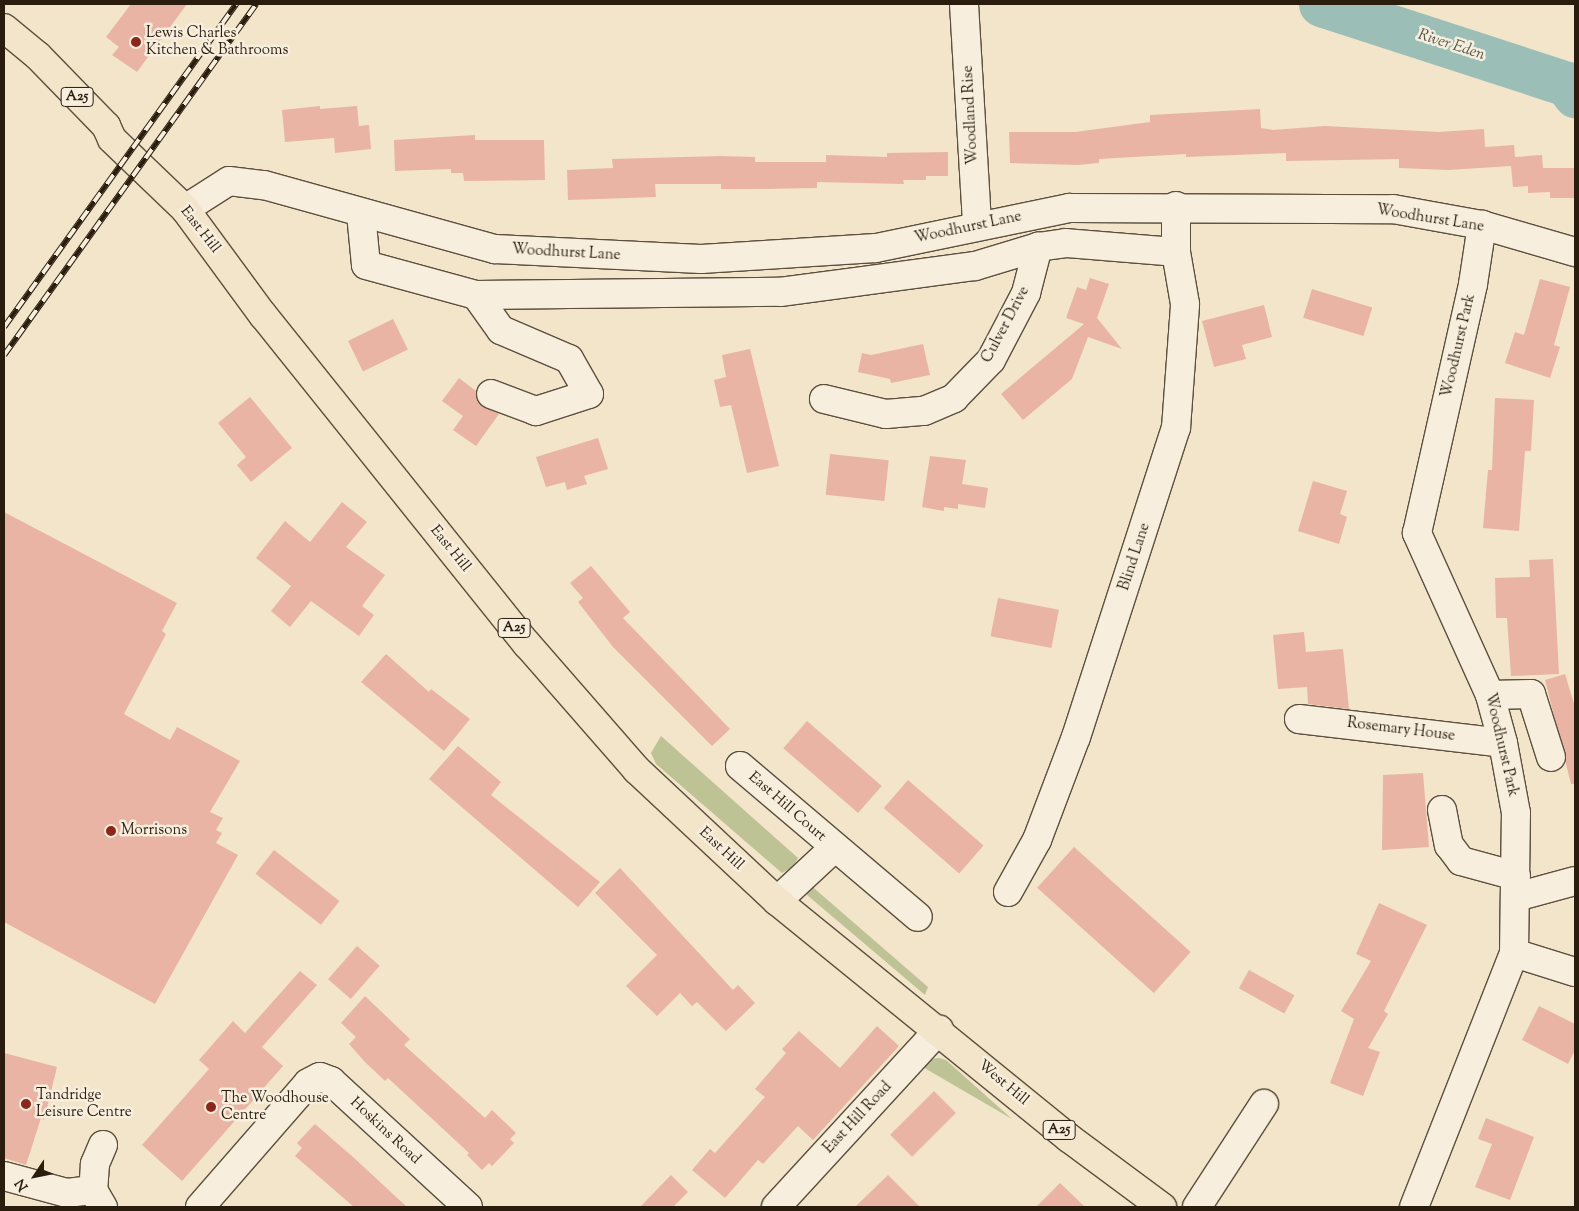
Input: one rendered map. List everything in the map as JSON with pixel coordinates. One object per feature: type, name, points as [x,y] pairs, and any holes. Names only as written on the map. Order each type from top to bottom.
[{"type":"main road","name":"East Hill","points":[[4,28],[38,56],[106,126],[112,139],[185,209],[263,315],[527,644],[637,770],[778,901],[939,1030]]},
{"type":"main road","name":"West Hill","points":[[939,1030],[1068,1138],[1162,1207]]},
{"type":"street","name":"Woodland Rise","points":[[964,4],[978,226]]},
{"type":"street","name":"Woodhurst Lane","points":[[185,209],[229,181],[264,185],[362,214],[494,249],[700,259],[876,248],[1069,208],[1176,206],[1393,209],[1482,226],[1575,252]]},
{"type":"street","name":"Blind Lane","points":[[1008,892],[1037,840],[1076,737],[1176,428],[1185,304],[1176,252],[1176,206]]},
{"type":"street","points":[[362,214],[366,265],[476,295],[780,292],[975,266],[1038,247],[1066,243],[1176,252]]},
{"type":"street","name":"Woodhurst Park","points":[[1414,1207],[1514,953],[1516,813],[1503,743],[1490,695],[1417,533],[1473,284],[1482,226]]},
{"type":"street","name":"Culver Drive","points":[[824,399],[886,414],[924,410],[954,398],[991,360],[1026,293],[1038,247]]},
{"type":"street","points":[[476,295],[501,330],[569,360],[588,394],[536,411],[491,394]]},
{"type":"street","points":[[1490,695],[1531,694],[1551,757]]},
{"type":"street","name":"Rosemary House","points":[[1299,719],[1503,743]]},
{"type":"street","name":"East Hill Court","points":[[740,766],[834,849],[918,917]]},
{"type":"street","points":[[1442,810],[1449,845],[1461,861],[1516,886],[1575,881]]},
{"type":"street","name":"East Hill Court","points":[[778,901],[834,849]]},
{"type":"street","points":[[1514,953],[1575,972]]},
{"type":"street","name":"East Hill Road","points":[[776,1207],[939,1030]]},
{"type":"street","name":"Hoskins Road","points":[[200,1207],[308,1083],[320,1077],[331,1080],[468,1207]]},
{"type":"street","points":[[1198,1207],[1264,1104]]},
{"type":"street","points":[[4,1176],[67,1193],[98,1199],[95,1164],[103,1145]]},
{"type":"green space","points":[[661,736],[798,858],[793,867],[782,873],[656,764],[651,753]]},
{"type":"green space","points":[[808,883],[928,987],[925,995],[807,895]]},
{"type":"green space","points":[[939,1058],[946,1060],[1012,1119],[921,1066],[929,1059]]},
{"type":"building","name":"Lewis Charles Kitchen & Bathrooms","points":[[131,4],[187,4],[137,72],[112,55],[119,47],[106,37]]},
{"type":"building","points":[[320,106],[320,109],[357,106],[359,126],[369,125],[371,149],[335,153],[334,138],[285,142],[282,110]]},
{"type":"building","points":[[1260,109],[1261,128],[1273,130],[1325,126],[1439,132],[1484,129],[1485,147],[1514,145],[1515,157],[1542,155],[1543,168],[1575,168],[1575,198],[1550,198],[1550,192],[1528,193],[1528,186],[1513,187],[1511,166],[1448,170],[1399,168],[1399,159],[1286,161],[1286,153],[1186,157],[1186,154],[1099,159],[1099,163],[1078,165],[1010,163],[1009,132],[1075,132],[1150,122],[1150,115]]},
{"type":"building","points":[[475,135],[475,140],[544,140],[545,180],[464,181],[463,173],[451,173],[451,169],[395,171],[394,140]]},
{"type":"building","points":[[948,152],[948,176],[926,176],[926,180],[903,180],[904,184],[817,182],[817,188],[721,189],[721,184],[655,184],[656,197],[568,200],[567,170],[613,168],[612,159],[721,156],[755,157],[755,162],[826,162],[826,155],[887,157],[887,153]]},
{"type":"building","points":[[1090,278],[1109,284],[1097,318],[1122,349],[1088,337],[1072,379],[1023,420],[1001,394],[1084,324],[1066,318],[1077,287],[1086,290]]},
{"type":"building","points":[[1540,279],[1570,287],[1554,345],[1560,347],[1550,378],[1505,363],[1515,332],[1524,335]]},
{"type":"building","points":[[1312,289],[1372,307],[1363,336],[1303,318]]},
{"type":"building","points":[[1264,305],[1272,337],[1242,345],[1246,359],[1214,367],[1202,321]]},
{"type":"building","points":[[393,319],[408,350],[363,371],[348,341]]},
{"type":"building","points":[[923,344],[930,375],[891,383],[890,379],[858,372],[862,353],[871,355]]},
{"type":"building","points":[[750,349],[779,466],[747,473],[731,405],[720,407],[714,380],[726,377],[722,355]]},
{"type":"building","points":[[459,378],[476,391],[479,404],[499,414],[476,446],[453,430],[463,416],[442,401]]},
{"type":"building","points":[[250,397],[292,448],[251,482],[237,465],[246,457],[218,423]]},
{"type":"building","points":[[1495,398],[1534,400],[1531,451],[1525,451],[1519,531],[1483,528],[1488,470],[1492,470]]},
{"type":"building","points":[[598,438],[608,469],[584,476],[587,484],[567,490],[565,482],[546,487],[536,457]]},
{"type":"building","points":[[830,454],[889,460],[884,501],[826,495]]},
{"type":"building","points":[[930,456],[966,460],[962,484],[988,488],[985,508],[958,504],[958,509],[944,507],[944,511],[922,507]]},
{"type":"building","points":[[1313,481],[1347,491],[1340,514],[1347,517],[1339,544],[1298,531]]},
{"type":"building","points":[[342,502],[367,522],[346,547],[385,575],[362,606],[374,615],[359,636],[311,601],[290,627],[271,611],[291,586],[256,558],[285,521],[310,542]]},
{"type":"building","name":"Morrisons","points":[[4,512],[177,603],[162,631],[166,634],[124,714],[170,740],[177,727],[240,761],[210,812],[223,818],[216,830],[222,833],[216,843],[238,855],[155,1004],[4,922]]},
{"type":"building","points":[[1553,559],[1559,674],[1511,676],[1507,618],[1496,618],[1495,578],[1530,577],[1529,560]]},
{"type":"building","points":[[591,566],[630,612],[623,618],[730,729],[712,746],[613,647],[578,602],[583,598],[570,583]]},
{"type":"building","points":[[998,598],[1059,610],[1051,648],[991,636]]},
{"type":"building","points":[[1304,632],[1306,652],[1343,649],[1349,709],[1308,704],[1307,687],[1278,689],[1273,635]]},
{"type":"building","points":[[386,654],[429,692],[431,689],[470,719],[444,751],[361,682]]},
{"type":"building","points":[[1565,674],[1575,707],[1575,784],[1571,784],[1545,680]]},
{"type":"building","points":[[807,721],[882,786],[858,813],[783,748]]},
{"type":"building","points":[[458,746],[501,782],[491,795],[600,882],[578,907],[429,779]]},
{"type":"building","points":[[1423,773],[1429,847],[1382,850],[1383,775]]},
{"type":"building","points":[[908,780],[983,846],[959,874],[884,808]]},
{"type":"building","points":[[1074,847],[1191,952],[1154,993],[1037,888]]},
{"type":"building","points":[[274,850],[339,901],[321,925],[256,874]]},
{"type":"building","points":[[620,868],[733,990],[738,985],[755,1003],[726,1031],[697,1002],[692,1006],[680,993],[657,1016],[626,986],[657,955],[595,893]]},
{"type":"building","points":[[1379,903],[1427,925],[1384,1011],[1388,1014],[1368,1048],[1380,1052],[1363,1096],[1330,1083],[1354,1019],[1341,1011],[1371,961],[1356,954]]},
{"type":"building","points":[[357,946],[380,966],[351,999],[328,979]]},
{"type":"building","points":[[1249,970],[1294,995],[1284,1014],[1239,988]]},
{"type":"building","name":"The Woodhouse Centre","points":[[300,971],[317,985],[262,1047],[283,1066],[182,1181],[142,1145],[209,1069],[199,1060],[233,1021],[245,1033]]},
{"type":"building","points":[[365,996],[410,1039],[404,1045],[485,1118],[492,1110],[516,1133],[510,1139],[514,1143],[492,1166],[489,1163],[482,1170],[467,1155],[469,1153],[388,1078],[385,1081],[349,1044],[356,1037],[341,1023]]},
{"type":"building","points":[[1539,1006],[1575,1024],[1575,1050],[1568,1064],[1522,1040]]},
{"type":"building","points":[[877,1026],[899,1046],[813,1140],[798,1126],[763,1164],[758,1160],[725,1198],[692,1170],[710,1149],[715,1153],[765,1097],[755,1089],[786,1053],[782,1049],[799,1031],[840,1068]]},
{"type":"building","name":"Tandridge Leisure Centre","points":[[4,1053],[57,1067],[44,1120],[41,1118],[26,1165],[4,1158]]},
{"type":"building","points":[[934,1091],[956,1113],[912,1157],[890,1135]]},
{"type":"building","points":[[1486,1118],[1534,1137],[1510,1200],[1475,1187],[1492,1144],[1478,1139]]},
{"type":"building","points":[[315,1124],[407,1207],[354,1207],[295,1156],[302,1148],[297,1143]]},
{"type":"building","points":[[671,1175],[688,1192],[673,1207],[640,1207]]},
{"type":"building","points":[[888,1175],[920,1207],[855,1207]]},
{"type":"building","points":[[1060,1183],[1085,1207],[1036,1207]]},
{"type":"waterway","name":"River Eden","points":[[1321,4],[1567,84],[1575,95]]},
{"type":"railway","points":[[4,327],[236,4]]},
{"type":"railway","points":[[4,355],[256,4]]},
{"type":"place","name":"Lewis Charles Kitchen & Bathrooms","points":[[136,42]]},
{"type":"place","name":"Morrisons","points":[[111,831]]},
{"type":"place","name":"Tandridge Leisure Centre","points":[[26,1104]]},
{"type":"place","name":"The Woodhouse Centre","points":[[211,1107]]}]
